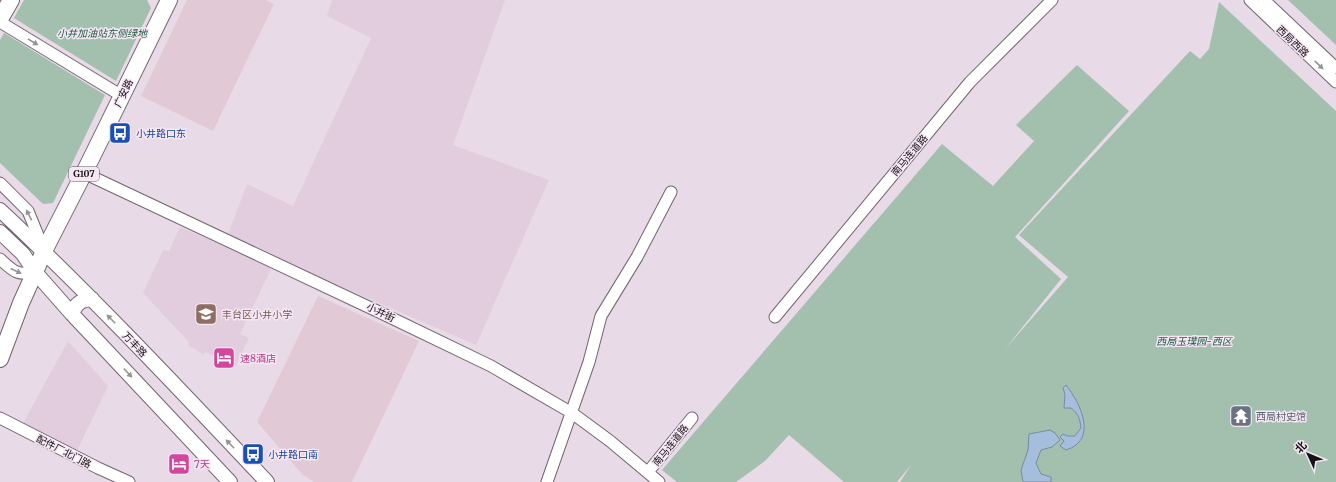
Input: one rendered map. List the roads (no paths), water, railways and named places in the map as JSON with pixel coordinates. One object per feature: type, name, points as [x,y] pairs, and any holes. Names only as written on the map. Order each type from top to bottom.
[{"type":"highway","points":[[0,21],[11,0]]},
{"type":"highway","name":"广安路","points":[[44,250],[170,0]]},
{"type":"highway","name":"G107","points":[[0,359],[21,303],[36,272],[44,250]]},
{"type":"main road","name":"万丰路","points":[[0,210],[44,250],[92,299],[266,482]]},
{"type":"main road","points":[[0,232],[23,254],[36,272],[72,314],[230,482]]},
{"type":"main road","points":[[72,314],[76,305],[84,300],[92,299]]},
{"type":"street","name":"南马连道路","points":[[775,317],[970,82],[1052,0]]},
{"type":"street","name":"西局西路","points":[[1250,0],[1336,82]]},
{"type":"street","name":"西局西路","points":[[1264,0],[1336,68]]},
{"type":"street","points":[[0,21],[122,96]]},
{"type":"street","name":"小井街","points":[[84,173],[377,310],[477,359],[572,413],[610,441],[659,482]]},
{"type":"street","points":[[0,183],[28,211],[44,250]]},
{"type":"street","points":[[546,482],[572,413],[589,362],[601,316],[637,257],[671,192]]},
{"type":"street","points":[[0,259],[14,272],[24,274],[36,272]]},
{"type":"street","name":"配件厂北门路","points":[[0,418],[98,468],[129,482]]},
{"type":"street","name":"南马连道路","points":[[648,472],[692,418]]},
{"type":"water","points":[[1066,385],[1081,411],[1084,421],[1084,430],[1082,438],[1076,445],[1066,450],[1060,446],[1064,441],[1060,437],[1063,434],[1067,436],[1075,436],[1081,428],[1077,414],[1071,408],[1064,408],[1065,394],[1063,388]]},
{"type":"water","points":[[1050,430],[1055,433],[1060,440],[1052,447],[1041,450],[1036,463],[1041,474],[1051,477],[1051,482],[1023,482],[1021,470],[1028,450],[1029,434]]},
{"type":"place","name":"小井路口东","points":[[120,133]]},
{"type":"place","name":"丰台区小井小学","points":[[206,314]]},
{"type":"place","name":"速8酒店","points":[[224,358]]},
{"type":"place","name":"西局村史馆","points":[[1241,416]]},
{"type":"place","name":"小井路口南","points":[[253,454]]},
{"type":"place","name":"7天","points":[[179,464]]},
{"type":"park label","name":"小井加油站东侧绿地","points":[[102,33]]},
{"type":"park label","name":"西局玉璞园-西区","points":[[1194,341]]}]
